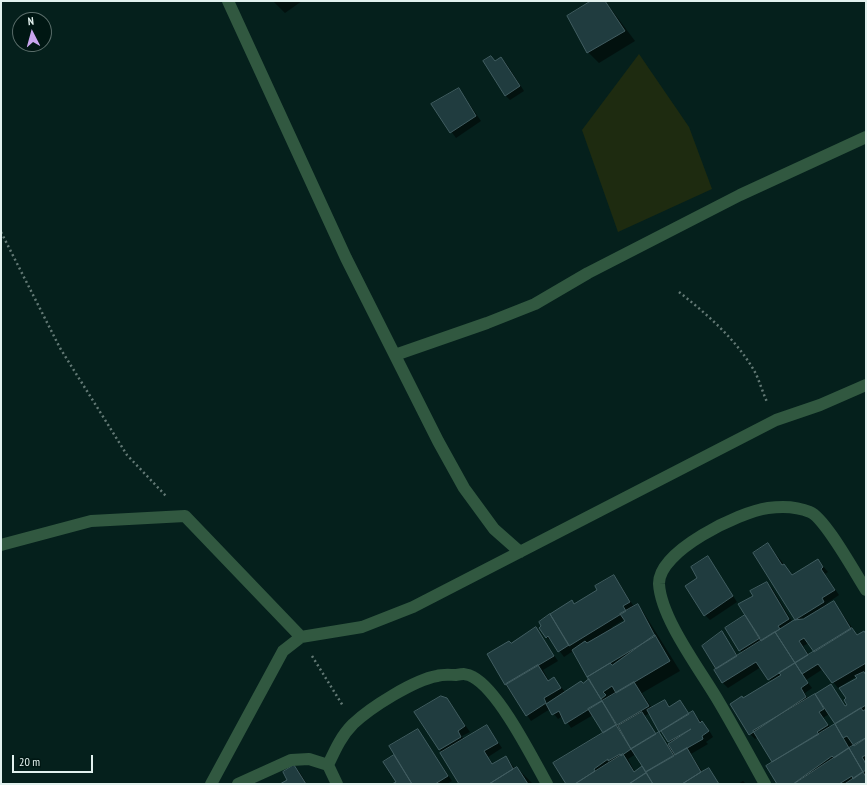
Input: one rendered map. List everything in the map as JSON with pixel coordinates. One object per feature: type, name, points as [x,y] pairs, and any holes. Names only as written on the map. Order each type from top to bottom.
[{"type":"street","points":[[228,1],[346,258],[464,488],[494,529],[520,552]]},
{"type":"street","points":[[395,355],[487,323],[535,304],[588,273],[740,195],[866,137]]},
{"type":"street","points":[[211,784],[256,703],[275,664],[283,651],[301,637],[362,627],[413,607],[776,420],[820,405],[866,385]]},
{"type":"street","points":[[765,784],[720,704],[673,627],[662,600],[659,583],[664,567],[682,548],[728,522],[766,508],[785,506],[811,512],[822,522],[866,590]]},
{"type":"street","points":[[1,545],[91,521],[185,516],[301,637]]},
{"type":"street","points":[[328,766],[340,739],[354,724],[391,697],[420,682],[438,675],[466,674],[474,677],[482,684],[501,706],[548,784]]},
{"type":"street","points":[[238,784],[291,760],[309,759],[328,766],[338,784]]},
{"type":"path","points":[[1,232],[60,348],[127,455],[185,516]]},
{"type":"path","points":[[679,292],[703,311],[718,326],[748,362],[756,375],[776,420]]},
{"type":"path","points":[[301,637],[354,724]]},
{"type":"green space","points":[[639,54],[689,127],[712,189],[618,232],[582,130]]},
{"type":"building","points":[[591,1],[605,1],[625,31],[587,53],[567,16]]},
{"type":"building","points":[[491,56],[495,61],[501,57],[520,86],[505,96],[483,61]]},
{"type":"building","points":[[459,88],[476,116],[450,133],[431,104]]},
{"type":"building","points":[[768,543],[782,565],[784,564],[792,575],[818,559],[823,567],[821,569],[835,590],[822,598],[824,602],[795,620],[753,553]]},
{"type":"building","points":[[708,556],[733,596],[704,616],[685,586],[697,578],[691,567]]},
{"type":"building","points":[[614,575],[630,602],[623,606],[626,611],[569,646],[550,614],[572,600],[574,604],[597,590],[595,586]]},
{"type":"building","points":[[767,582],[789,619],[778,626],[780,629],[761,641],[738,604],[753,596],[750,591]]},
{"type":"building","points":[[834,601],[851,629],[814,652],[804,638],[799,641],[808,655],[795,663],[775,632],[794,620],[803,619]]},
{"type":"building","points":[[638,604],[655,636],[587,677],[572,650],[585,641],[587,643],[625,621],[620,614]]},
{"type":"building","points":[[550,614],[569,645],[558,652],[548,636],[546,638],[539,628],[541,626],[539,622]]},
{"type":"building","points":[[745,615],[760,638],[739,651],[725,628]]},
{"type":"building","points":[[536,627],[554,656],[505,685],[487,654],[509,641],[511,643]]},
{"type":"building","points":[[852,628],[857,635],[864,631],[866,634],[866,663],[832,683],[818,664],[802,674],[795,663]]},
{"type":"building","points":[[722,631],[737,656],[716,669],[702,646]]},
{"type":"building","points":[[775,632],[795,663],[768,680],[756,662],[722,683],[714,670]]},
{"type":"building","points":[[655,635],[670,661],[616,693],[612,686],[603,692],[606,695],[601,699],[587,677],[610,663],[612,665]]},
{"type":"building","points":[[795,663],[808,683],[801,688],[806,697],[749,735],[730,704],[742,696],[743,698],[781,675],[779,673]]},
{"type":"building","points":[[538,665],[548,681],[554,677],[561,688],[544,698],[546,703],[526,716],[506,684]]},
{"type":"building","points":[[864,672],[866,675],[866,705],[835,724],[815,694],[831,684],[845,706],[847,705],[844,700],[846,698],[839,688],[857,678],[855,676]]},
{"type":"building","points":[[589,679],[602,701],[565,724],[559,711],[552,715],[546,704],[581,681],[583,683]]},
{"type":"building","points":[[634,682],[649,706],[617,725],[602,701]]},
{"type":"building","points":[[815,694],[824,709],[819,712],[828,725],[817,732],[819,734],[772,762],[753,731]]},
{"type":"building","points":[[441,696],[447,698],[465,726],[458,731],[461,737],[439,750],[414,712]]},
{"type":"building","points":[[665,700],[669,707],[680,700],[689,714],[659,732],[647,710]]},
{"type":"building","points":[[602,701],[616,725],[603,733],[588,709]]},
{"type":"building","points":[[861,708],[863,711],[866,709],[866,738],[854,746],[847,736],[843,738],[835,724]]},
{"type":"building","points":[[693,711],[700,723],[702,721],[709,731],[702,736],[703,739],[675,755],[668,744],[691,729],[668,742],[661,731]]},
{"type":"building","points":[[642,712],[656,734],[631,749],[618,726]]},
{"type":"building","points":[[835,724],[849,748],[834,758],[832,756],[793,784],[777,784],[766,766]]},
{"type":"building","points":[[487,725],[498,743],[484,751],[492,764],[506,756],[513,769],[489,784],[459,784],[440,753]]},
{"type":"building","points":[[616,725],[631,749],[621,756],[620,754],[608,761],[608,759],[594,769],[595,771],[575,784],[566,784],[553,763]]},
{"type":"building","points":[[418,729],[448,776],[435,784],[412,784],[389,746]]},
{"type":"building","points":[[659,732],[674,756],[646,772],[631,749]]},
{"type":"building","points":[[866,738],[866,755],[862,757],[866,764],[866,770],[863,772],[849,748]]},
{"type":"building","points":[[687,748],[701,772],[682,784],[653,784],[646,772]]},
{"type":"building","points":[[849,748],[863,772],[853,779],[852,776],[839,784],[794,784]]},
{"type":"building","points":[[623,754],[634,772],[642,766],[646,773],[629,784],[575,784]]},
{"type":"building","points":[[394,755],[412,784],[392,784],[396,782],[383,762]]},
{"type":"building","points":[[294,765],[306,784],[280,784],[287,780],[283,772]]},
{"type":"building","points":[[517,767],[528,784],[489,784],[505,774]]},
{"type":"building","points":[[709,768],[719,784],[682,784],[701,772]]},
{"type":"building","points":[[863,772],[866,777],[866,784],[845,784]]},
{"type":"building","points":[[646,773],[653,784],[629,784]]}]
